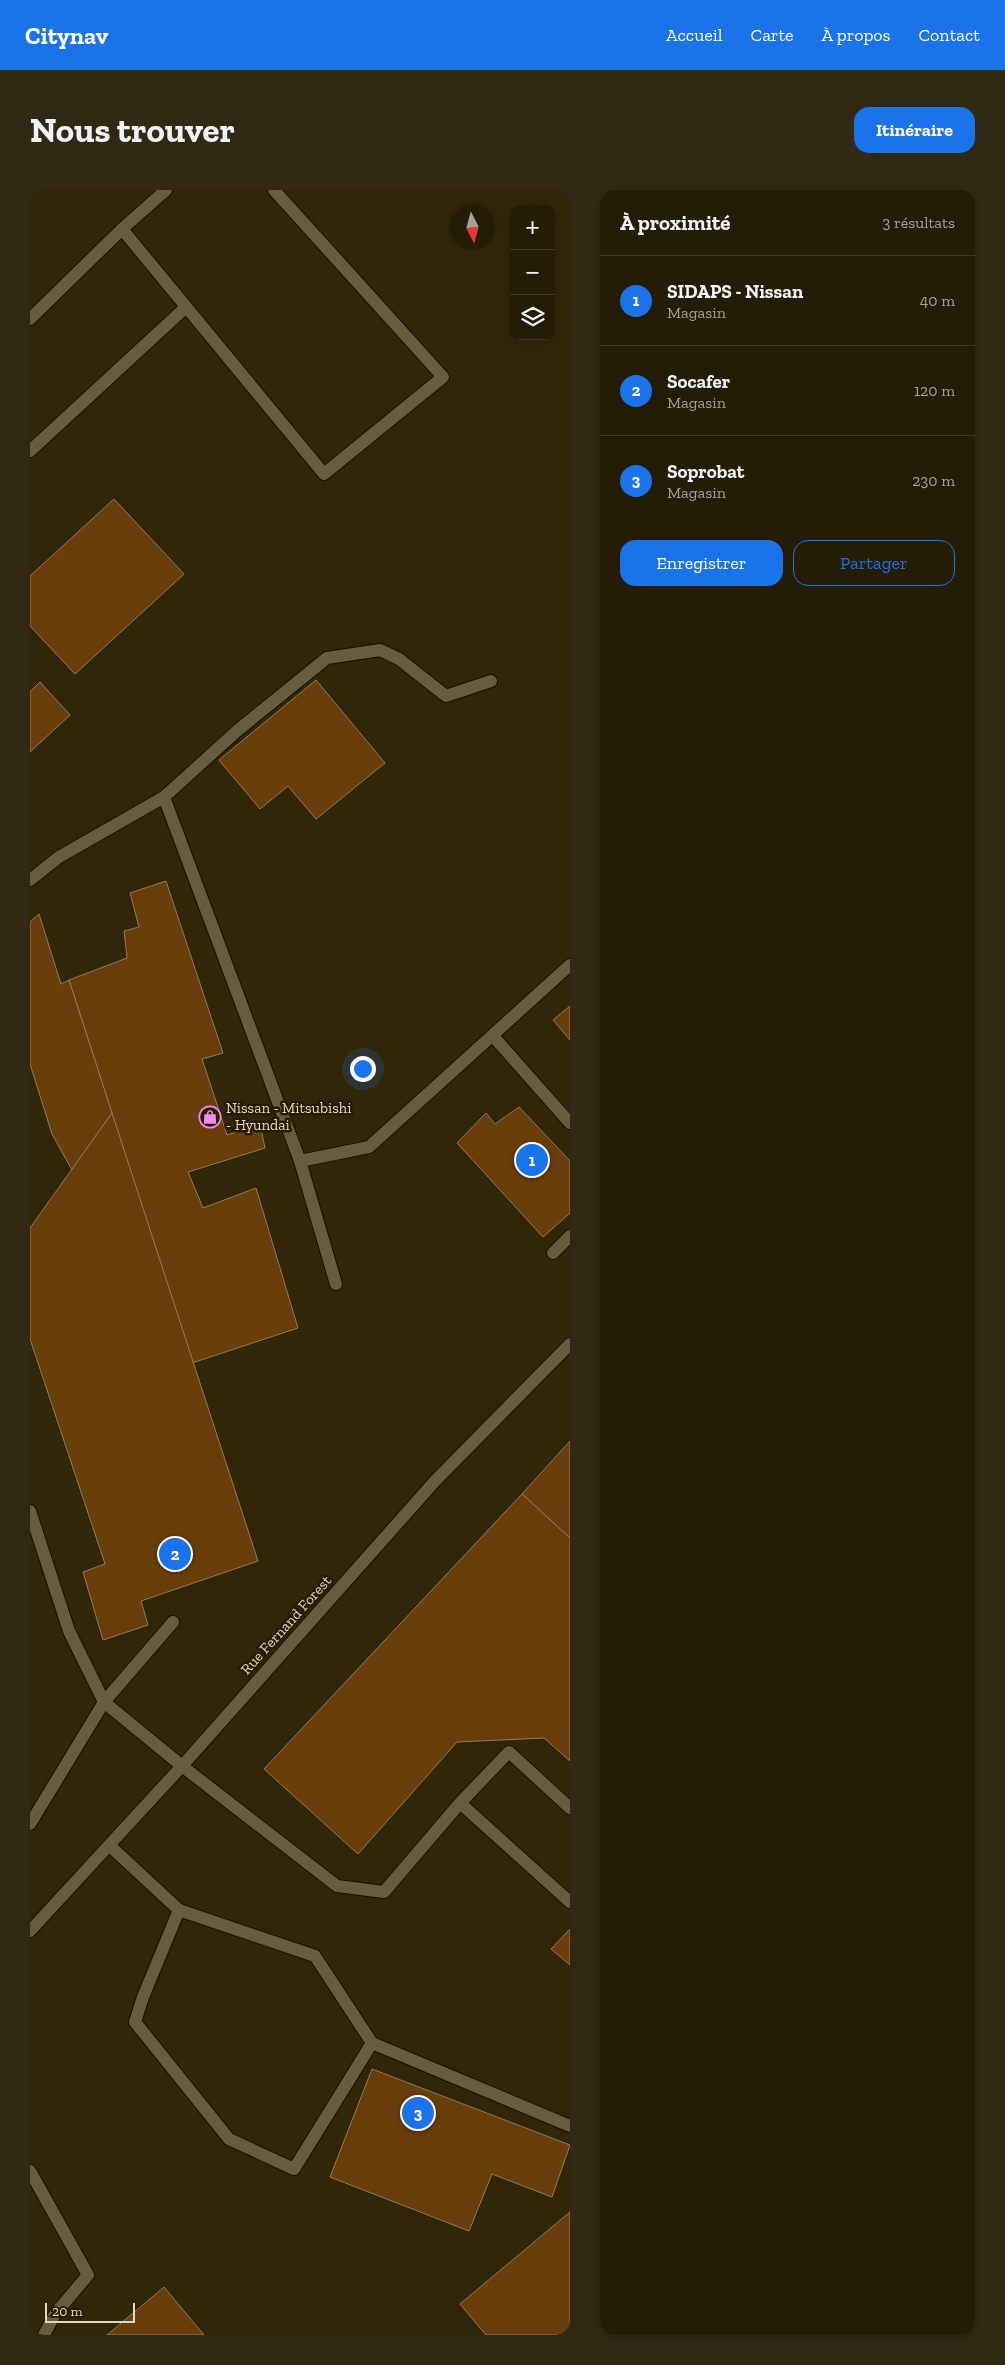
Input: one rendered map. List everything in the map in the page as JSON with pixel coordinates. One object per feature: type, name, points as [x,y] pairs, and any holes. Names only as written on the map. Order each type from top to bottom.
[{"type":"street","points":[[30,319],[122,229],[166,190]]},
{"type":"street","points":[[122,229],[324,474],[442,377],[274,190]]},
{"type":"street","points":[[30,451],[186,308]]},
{"type":"street","points":[[30,880],[59,857],[164,796],[238,730],[327,658],[380,650],[399,659],[446,696],[491,681]]},
{"type":"street","points":[[164,796],[300,1161],[336,1284]]},
{"type":"street","points":[[300,1161],[369,1147],[570,965]]},
{"type":"street","points":[[493,1036],[570,1123]]},
{"type":"street","points":[[553,1253],[570,1236]]},
{"type":"street","name":"Rue Fernand Forest","points":[[30,1931],[182,1766],[435,1481],[570,1345]]},
{"type":"street","points":[[30,1511],[69,1631],[104,1702],[182,1766],[337,1886],[384,1892],[460,1803],[508,1752],[570,1808]]},
{"type":"street","points":[[30,1824],[104,1702],[173,1622]]},
{"type":"street","points":[[460,1803],[570,1902]]},
{"type":"street","points":[[110,1846],[179,1910],[315,1956],[372,2043],[570,2126]]},
{"type":"street","points":[[179,1910],[143,1997],[135,2022],[229,2139],[294,2169],[372,2043]]},
{"type":"street","points":[[30,2171],[88,2275],[55,2314],[44,2335]]},
{"type":"path","points":[[30,193],[34,190]]},
{"type":"building","points":[[114,499],[184,574],[75,674],[30,626],[30,576]]},
{"type":"building","points":[[316,680],[385,763],[316,819],[288,786],[260,809],[219,760]]},
{"type":"building","points":[[40,682],[70,715],[30,752],[30,692]]},
{"type":"building","points":[[166,881],[223,1053],[202,1059],[227,1135],[260,1124],[265,1148],[188,1172],[203,1208],[256,1188],[298,1328],[192,1363],[69,980],[127,958],[124,931],[139,927],[130,893]]},
{"type":"building","points":[[39,914],[61,984],[69,980],[112,1113],[72,1170],[52,1134],[30,1064],[30,922]]},
{"type":"building","points":[[570,1006],[570,1040],[553,1020]]},
{"type":"building","points":[[519,1107],[570,1161],[570,1213],[543,1237],[457,1143],[486,1113],[495,1124]]},
{"type":"building","points":[[112,1113],[258,1561],[141,1601],[148,1625],[103,1640],[83,1572],[105,1564],[30,1339],[30,1228]]},
{"type":"building","points":[[570,1441],[570,1538],[522,1494]]},
{"type":"building","points":[[522,1494],[570,1538],[570,1761],[544,1738],[457,1742],[358,1854],[264,1769]]},
{"type":"building","points":[[570,1929],[570,1965],[551,1949]]},
{"type":"building","points":[[372,2069],[570,2145],[552,2197],[492,2174],[469,2231],[330,2177]]},
{"type":"building","points":[[570,2212],[570,2332],[567,2335],[486,2335],[460,2304]]},
{"type":"building","points":[[164,2287],[204,2335],[107,2335]]},
{"type":"place","name":"Nissan - Mitsubishi - Hyundai","points":[[210,1117]]},
{"type":"place","name":"SIDAPS - Nissan","points":[[532,1160]]},
{"type":"place","name":"Socafer","points":[[175,1554]]},
{"type":"place","name":"Soprobat","points":[[418,2113]]}]
